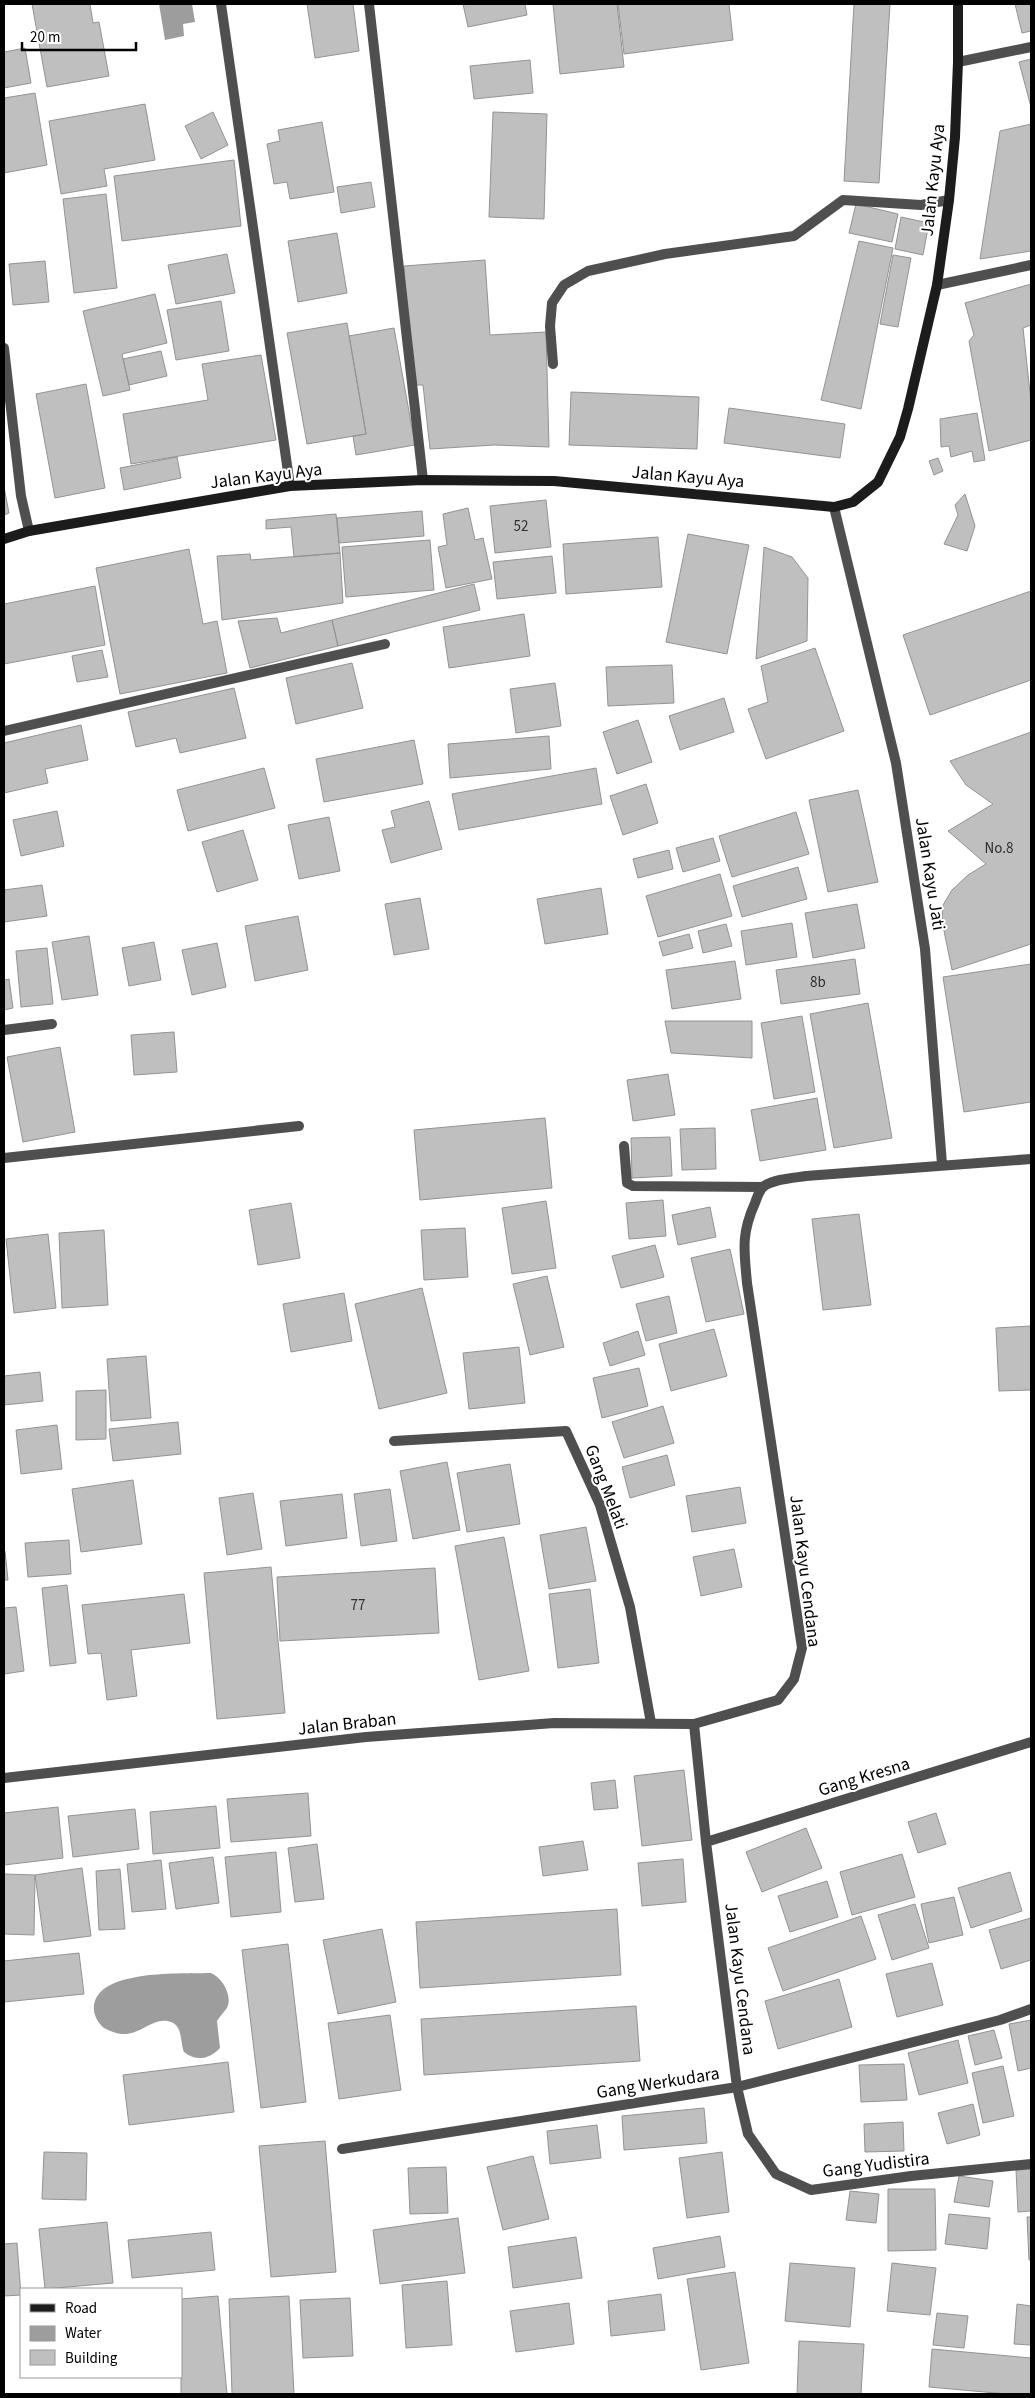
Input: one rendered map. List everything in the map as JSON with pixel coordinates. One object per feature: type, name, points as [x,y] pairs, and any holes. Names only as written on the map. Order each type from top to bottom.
[{"type":"main road","name":"Jalan Kayu Aya","points":[[4,539],[29,531],[290,486],[423,480],[554,481],[834,506],[853,502],[878,482],[900,437],[937,284],[949,200],[955,137],[958,4]]},
{"type":"street","points":[[221,4],[290,486]]},
{"type":"street","points":[[369,4],[423,480]]},
{"type":"street","points":[[958,62],[1031,47]]},
{"type":"street","points":[[553,364],[550,326],[552,303],[564,285],[588,270],[665,254],[794,236],[843,200],[921,205],[949,200]]},
{"type":"street","points":[[937,284],[1031,265]]},
{"type":"street","points":[[4,348],[21,496],[29,531]]},
{"type":"street","name":"Jalan Kayu Jati","points":[[834,506],[896,762],[925,949],[942,1164]]},
{"type":"street","points":[[4,731],[385,644]]},
{"type":"street","points":[[4,1030],[52,1024]]},
{"type":"street","points":[[4,1158],[299,1126]]},
{"type":"street","points":[[624,1146],[627,1183],[632,1186],[763,1187],[788,1178],[806,1176],[942,1164],[1031,1159]]},
{"type":"street","name":"Jalan Kayu Cendana","points":[[748,2134],[736,2087],[706,1842],[694,1724],[778,1700],[794,1679],[802,1648],[747,1283],[743,1239],[748,1219],[763,1187]]},
{"type":"street","name":"Gang Melati","points":[[394,1440],[566,1431],[600,1505],[630,1607],[650,1723]]},
{"type":"street","name":"Jalan Braban","points":[[4,1778],[366,1737],[554,1723],[694,1724]]},
{"type":"street","name":"Gang Kresna","points":[[706,1842],[1031,1742]]},
{"type":"street","name":"Gang Werkudara","points":[[342,2150],[736,2087],[1000,2020],[1031,2009]]},
{"type":"street","name":"Gang Yudistira","points":[[748,2134],[776,2174],[811,2190],[911,2176],[1031,2164]]},
{"type":"water","points":[[159,4],[192,4],[195,22],[183,24],[184,36],[165,40]]},
{"type":"water","points":[[211,1973],[222,1983],[229,1998],[227,2008],[217,2021],[220,2048],[207,2057],[193,2057],[184,2052],[178,2027],[171,2022],[156,2022],[126,2034],[104,2028],[95,2016],[94,2011],[97,1997],[107,1987],[122,1980],[161,1974]]},
{"type":"building","points":[[32,4],[90,4],[93,23],[99,22],[109,76],[47,87]]},
{"type":"building","points":[[307,4],[353,4],[359,51],[315,58]]},
{"type":"building","points":[[463,4],[525,4],[527,15],[468,27]]},
{"type":"building","points":[[553,4],[617,4],[624,67],[560,74]]},
{"type":"building","points":[[618,4],[729,4],[733,40],[624,54]]},
{"type":"building","points":[[854,4],[890,4],[879,183],[844,181]]},
{"type":"building","points":[[1015,4],[1031,4],[1031,31],[1022,33]]},
{"type":"building","points":[[25,48],[31,83],[4,88],[4,52]]},
{"type":"building","points":[[1031,59],[1031,107],[1019,62]]},
{"type":"building","points":[[530,60],[533,93],[474,99],[470,66]]},
{"type":"building","points":[[35,93],[47,165],[4,173],[4,98]]},
{"type":"building","points":[[145,104],[155,160],[104,169],[107,186],[61,194],[49,121]]},
{"type":"building","points":[[213,112],[228,145],[201,159],[185,126]]},
{"type":"building","points":[[493,112],[547,114],[544,219],[489,217]]},
{"type":"building","points":[[322,122],[334,192],[290,199],[287,182],[274,184],[267,144],[280,141],[278,130]]},
{"type":"building","points":[[1031,124],[1031,251],[980,259],[1000,131]]},
{"type":"building","points":[[234,160],[241,226],[122,241],[114,176]]},
{"type":"building","points":[[371,182],[375,207],[341,213],[337,187]]},
{"type":"building","points":[[106,194],[117,288],[74,293],[63,199]]},
{"type":"building","points":[[856,204],[898,214],[892,242],[849,233]]},
{"type":"building","points":[[901,217],[929,223],[923,255],[895,249]]},
{"type":"building","points":[[337,233],[347,293],[298,302],[288,241]]},
{"type":"building","points":[[859,241],[893,248],[861,409],[821,400]]},
{"type":"building","points":[[227,254],[235,293],[176,304],[168,265]]},
{"type":"building","points":[[893,255],[911,258],[898,327],[880,324]]},
{"type":"building","points":[[485,260],[490,335],[546,332],[549,447],[494,445],[430,449],[423,385],[412,385],[404,266]]},
{"type":"building","points":[[45,261],[49,302],[13,305],[9,264]]},
{"type":"building","points":[[1031,284],[1031,325],[1023,328],[1031,402],[1031,440],[989,451],[969,341],[974,335],[965,303]]},
{"type":"building","points":[[155,294],[167,343],[122,354],[130,390],[103,396],[83,311]]},
{"type":"building","points":[[221,301],[229,351],[176,360],[167,310]]},
{"type":"building","points":[[347,323],[366,434],[307,444],[287,333]]},
{"type":"building","points":[[394,328],[415,445],[356,455],[353,436],[366,434],[349,336]]},
{"type":"building","points":[[161,351],[167,376],[129,385],[123,359]]},
{"type":"building","points":[[261,355],[276,440],[131,464],[123,414],[208,400],[202,364]]},
{"type":"building","points":[[86,384],[105,488],[55,498],[36,394]]},
{"type":"building","points":[[571,392],[699,397],[697,449],[569,445]]},
{"type":"building","points":[[729,408],[845,424],[840,458],[724,443]]},
{"type":"building","points":[[977,413],[985,460],[974,462],[972,451],[951,457],[949,446],[941,447],[940,419]]},
{"type":"building","points":[[177,457],[181,478],[124,490],[120,468]]},
{"type":"building","points":[[938,458],[943,471],[934,475],[929,461]]},
{"type":"building","points":[[4,487],[9,513],[4,515]]},
{"type":"building","points":[[965,494],[975,526],[967,551],[944,544],[958,515],[955,505]]},
{"type":"building","points":[[546,500],[551,547],[495,553],[490,506]]},
{"type":"building","points":[[468,508],[475,540],[483,538],[492,579],[446,588],[438,547],[447,545],[443,514]]},
{"type":"building","points":[[422,511],[424,536],[339,543],[337,518]]},
{"type":"building","points":[[336,514],[340,553],[294,557],[291,527],[266,529],[266,520]]},
{"type":"building","points":[[688,534],[749,545],[727,654],[666,642]]},
{"type":"building","points":[[658,537],[662,587],[566,594],[563,544]]},
{"type":"building","points":[[430,540],[434,590],[346,597],[342,547]]},
{"type":"building","points":[[764,547],[792,557],[808,578],[807,641],[756,659]]},
{"type":"building","points":[[189,549],[203,624],[217,621],[227,673],[120,694],[96,568]]},
{"type":"building","points":[[340,553],[343,603],[222,620],[217,556],[250,554],[251,560]]},
{"type":"building","points":[[552,556],[556,593],[497,599],[493,562]]},
{"type":"building","points":[[474,584],[480,610],[338,646],[332,620]]},
{"type":"building","points":[[95,586],[105,645],[4,664],[4,604]]},
{"type":"building","points":[[1031,591],[1031,680],[930,715],[903,635]]},
{"type":"building","points":[[524,614],[530,656],[449,668],[443,627]]},
{"type":"building","points":[[277,618],[281,633],[332,620],[338,646],[250,668],[238,621]]},
{"type":"building","points":[[815,648],[844,731],[766,759],[748,709],[768,702],[761,666]]},
{"type":"building","points":[[102,650],[108,677],[77,682],[72,656]]},
{"type":"building","points":[[352,663],[363,708],[296,724],[286,678]]},
{"type":"building","points":[[672,665],[674,703],[608,706],[606,667]]},
{"type":"building","points":[[555,683],[561,726],[516,733],[510,689]]},
{"type":"building","points":[[234,688],[246,738],[180,753],[176,738],[136,747],[128,712]]},
{"type":"building","points":[[724,698],[734,732],[680,750],[669,716]]},
{"type":"building","points":[[638,720],[652,762],[617,774],[603,732]]},
{"type":"building","points":[[81,725],[88,760],[45,769],[48,783],[4,793],[4,743]]},
{"type":"building","points":[[1031,732],[1031,944],[952,970],[942,921],[943,905],[952,890],[968,875],[986,864],[948,831],[993,804],[966,785],[950,761]]},
{"type":"building","points":[[549,736],[551,769],[450,778],[448,744]]},
{"type":"building","points":[[414,740],[423,784],[324,802],[316,759]]},
{"type":"building","points":[[264,768],[275,808],[188,831],[177,790]]},
{"type":"building","points":[[596,768],[602,804],[459,830],[452,794]]},
{"type":"building","points":[[646,784],[658,823],[623,835],[610,796]]},
{"type":"building","points":[[858,790],[878,882],[828,892],[809,800]]},
{"type":"building","points":[[429,801],[442,849],[391,863],[382,830],[395,827],[391,811]]},
{"type":"building","points":[[57,811],[64,846],[21,856],[13,820]]},
{"type":"building","points":[[796,812],[809,854],[732,877],[719,836]]},
{"type":"building","points":[[329,817],[340,871],[299,879],[288,825]]},
{"type":"building","points":[[243,830],[258,880],[217,892],[202,842]]},
{"type":"building","points":[[713,838],[720,861],[683,872],[676,848]]},
{"type":"building","points":[[669,850],[673,869],[638,878],[633,859]]},
{"type":"building","points":[[798,867],[807,899],[742,917],[733,886]]},
{"type":"building","points":[[720,874],[732,916],[658,937],[646,896]]},
{"type":"building","points":[[42,885],[47,916],[4,922],[4,890]]},
{"type":"building","points":[[601,888],[608,934],[545,944],[537,899]]},
{"type":"building","points":[[420,898],[429,949],[394,955],[385,904]]},
{"type":"building","points":[[857,904],[865,948],[813,958],[805,913]]},
{"type":"building","points":[[298,916],[308,970],[255,981],[245,926]]},
{"type":"building","points":[[792,923],[797,957],[746,965],[741,931]]},
{"type":"building","points":[[726,924],[732,946],[703,953],[698,931]]},
{"type":"building","points":[[689,934],[693,948],[663,956],[659,942]]},
{"type":"building","points":[[89,936],[98,995],[62,1000],[52,942]]},
{"type":"building","points":[[154,942],[161,980],[129,986],[122,948]]},
{"type":"building","points":[[217,943],[226,987],[192,995],[182,950]]},
{"type":"building","points":[[47,948],[53,1004],[21,1007],[16,951]]},
{"type":"building","points":[[855,959],[860,994],[781,1004],[776,970]]},
{"type":"building","points":[[735,961],[741,999],[672,1009],[666,970]]},
{"type":"building","points":[[1031,964],[1031,1102],[964,1112],[943,977]]},
{"type":"building","points":[[9,979],[13,1008],[4,1010],[4,980]]},
{"type":"building","points":[[868,1003],[892,1138],[834,1148],[810,1014]]},
{"type":"building","points":[[802,1016],[815,1092],[774,1099],[761,1023]]},
{"type":"building","points":[[665,1021],[752,1021],[752,1058],[671,1053]]},
{"type":"building","points":[[174,1032],[177,1072],[134,1075],[131,1035]]},
{"type":"building","points":[[60,1047],[75,1132],[23,1142],[7,1057]]},
{"type":"building","points":[[668,1074],[675,1115],[633,1121],[627,1080]]},
{"type":"building","points":[[817,1098],[826,1150],[760,1161],[751,1110]]},
{"type":"building","points":[[545,1118],[552,1188],[420,1200],[414,1130]]},
{"type":"building","points":[[715,1128],[716,1169],[682,1170],[680,1129]]},
{"type":"building","points":[[670,1137],[672,1176],[632,1178],[631,1138]]},
{"type":"building","points":[[663,1200],[666,1236],[629,1239],[626,1203]]},
{"type":"building","points":[[546,1201],[556,1268],[512,1274],[502,1208]]},
{"type":"building","points":[[291,1203],[300,1258],[258,1265],[249,1210]]},
{"type":"building","points":[[710,1207],[716,1237],[678,1245],[672,1215]]},
{"type":"building","points":[[859,1214],[871,1305],[823,1310],[812,1219]]},
{"type":"building","points":[[465,1228],[468,1277],[424,1280],[421,1230]]},
{"type":"building","points":[[104,1230],[108,1305],[62,1308],[59,1233]]},
{"type":"building","points":[[48,1234],[56,1308],[14,1313],[6,1239]]},
{"type":"building","points":[[655,1245],[664,1277],[621,1288],[612,1256]]},
{"type":"building","points":[[730,1249],[744,1314],[706,1322],[691,1258]]},
{"type":"building","points":[[547,1276],[564,1347],[530,1355],[513,1284]]},
{"type":"building","points":[[422,1288],[447,1393],[379,1409],[355,1304]]},
{"type":"building","points":[[344,1293],[352,1341],[291,1352],[283,1304]]},
{"type":"building","points":[[669,1296],[677,1333],[646,1341],[636,1304]]},
{"type":"building","points":[[1031,1326],[1031,1390],[999,1391],[996,1328]]},
{"type":"building","points":[[714,1329],[727,1376],[671,1391],[659,1344]]},
{"type":"building","points":[[638,1331],[645,1355],[610,1366],[603,1343]]},
{"type":"building","points":[[519,1347],[525,1403],[469,1409],[463,1353]]},
{"type":"building","points":[[146,1356],[151,1418],[111,1421],[107,1359]]},
{"type":"building","points":[[639,1368],[648,1406],[602,1418],[593,1378]]},
{"type":"building","points":[[40,1372],[43,1401],[4,1405],[4,1376]]},
{"type":"building","points":[[106,1390],[106,1439],[76,1440],[76,1391]]},
{"type":"building","points":[[663,1406],[674,1443],[624,1458],[612,1422]]},
{"type":"building","points":[[178,1422],[181,1454],[113,1461],[109,1429]]},
{"type":"building","points":[[57,1425],[62,1469],[21,1474],[16,1430]]},
{"type":"building","points":[[667,1455],[675,1485],[630,1498],[622,1467]]},
{"type":"building","points":[[447,1462],[460,1530],[413,1539],[400,1471]]},
{"type":"building","points":[[510,1464],[520,1524],[467,1532],[457,1473]]},
{"type":"building","points":[[133,1480],[142,1544],[81,1552],[72,1489]]},
{"type":"building","points":[[740,1487],[746,1523],[692,1532],[686,1496]]},
{"type":"building","points":[[390,1489],[397,1541],[361,1546],[354,1494]]},
{"type":"building","points":[[253,1493],[262,1549],[227,1555],[219,1498]]},
{"type":"building","points":[[342,1494],[347,1538],[286,1546],[280,1501]]},
{"type":"building","points":[[586,1527],[596,1581],[549,1589],[540,1535]]},
{"type":"building","points":[[504,1537],[529,1671],[479,1680],[455,1546]]},
{"type":"building","points":[[69,1540],[71,1574],[28,1577],[25,1543]]},
{"type":"building","points":[[734,1549],[742,1587],[701,1596],[693,1557]]},
{"type":"building","points":[[5,1551],[8,1580],[4,1580]]},
{"type":"building","points":[[271,1567],[285,1713],[217,1719],[204,1573]]},
{"type":"building","points":[[435,1568],[439,1633],[280,1641],[277,1577]]},
{"type":"building","points":[[67,1585],[76,1663],[50,1666],[42,1588]]},
{"type":"building","points":[[590,1589],[599,1663],[558,1668],[549,1594]]},
{"type":"building","points":[[184,1594],[190,1643],[131,1650],[137,1696],[107,1700],[101,1653],[88,1654],[82,1605]]},
{"type":"building","points":[[16,1607],[24,1671],[4,1674],[4,1608]]},
{"type":"building","points":[[684,1770],[692,1840],[642,1846],[634,1776]]},
{"type":"building","points":[[615,1780],[618,1808],[594,1810],[591,1783]]},
{"type":"building","points":[[308,1793],[311,1836],[231,1842],[227,1799]]},
{"type":"building","points":[[216,1806],[220,1848],[153,1854],[150,1812]]},
{"type":"building","points":[[58,1807],[63,1858],[4,1865],[4,1813]]},
{"type":"building","points":[[135,1809],[139,1849],[73,1857],[68,1816]]},
{"type":"building","points":[[936,1813],[946,1844],[918,1853],[908,1822]]},
{"type":"building","points":[[806,1828],[822,1868],[762,1892],[746,1852]]},
{"type":"building","points":[[583,1841],[588,1870],[543,1876],[539,1847]]},
{"type":"building","points":[[317,1844],[324,1899],[295,1902],[288,1848]]},
{"type":"building","points":[[276,1852],[281,1912],[231,1917],[225,1857]]},
{"type":"building","points":[[902,1854],[915,1897],[852,1915],[840,1872]]},
{"type":"building","points":[[213,1857],[219,1903],[176,1909],[169,1863]]},
{"type":"building","points":[[683,1859],[686,1902],[642,1906],[638,1863]]},
{"type":"building","points":[[161,1860],[166,1909],[132,1912],[127,1864]]},
{"type":"building","points":[[82,1868],[91,1936],[44,1942],[35,1875]]},
{"type":"building","points":[[120,1869],[125,1929],[99,1930],[96,1871]]},
{"type":"building","points":[[1010,1872],[1022,1911],[971,1928],[958,1888]]},
{"type":"building","points":[[4,1874],[35,1875],[34,1935],[4,1934]]},
{"type":"building","points":[[827,1881],[838,1917],[790,1932],[778,1896]]},
{"type":"building","points":[[954,1897],[963,1935],[929,1943],[921,1904]]},
{"type":"building","points":[[915,1904],[929,1948],[892,1960],[878,1915]]},
{"type":"building","points":[[617,1909],[621,1975],[420,1988],[416,1922]]},
{"type":"building","points":[[861,1916],[876,1959],[783,1991],[768,1948]]},
{"type":"building","points":[[1031,1918],[1031,1960],[1001,1969],[989,1930]]},
{"type":"building","points":[[382,1929],[396,2002],[338,2014],[323,1940]]},
{"type":"building","points":[[288,1944],[306,2102],[261,2108],[242,1950]]},
{"type":"building","points":[[79,1953],[84,1994],[4,2002],[4,1961]]},
{"type":"building","points":[[932,1963],[943,2005],[897,2017],[886,1974]]},
{"type":"building","points":[[839,1979],[852,2027],[778,2049],[765,2001]]},
{"type":"building","points":[[636,2006],[640,2061],[424,2075],[421,2019]]},
{"type":"building","points":[[390,2015],[401,2090],[339,2099],[328,2023]]},
{"type":"building","points":[[1031,2020],[1031,2068],[1018,2071],[1009,2024]]},
{"type":"building","points":[[994,2030],[1002,2058],[975,2065],[968,2036]]},
{"type":"building","points":[[958,2040],[968,2083],[919,2095],[908,2053]]},
{"type":"building","points":[[228,2062],[234,2112],[129,2125],[123,2075]]},
{"type":"building","points":[[904,2064],[907,2100],[861,2102],[859,2065]]},
{"type":"building","points":[[1003,2066],[1014,2116],[983,2123],[972,2073]]},
{"type":"building","points":[[973,2104],[980,2135],[947,2144],[938,2113]]},
{"type":"building","points":[[704,2108],[707,2143],[624,2150],[622,2116]]},
{"type":"building","points":[[903,2122],[904,2151],[865,2152],[864,2124]]},
{"type":"building","points":[[597,2125],[601,2158],[550,2164],[547,2131]]},
{"type":"building","points":[[325,2141],[336,2272],[271,2277],[259,2146]]},
{"type":"building","points":[[44,2152],[87,2153],[86,2200],[42,2199]]},
{"type":"building","points":[[722,2152],[729,2212],[687,2218],[679,2158]]},
{"type":"building","points":[[533,2156],[549,2219],[503,2230],[487,2167]]},
{"type":"building","points":[[446,2167],[448,2213],[410,2214],[408,2168]]},
{"type":"building","points":[[1031,2169],[1031,2211],[1018,2212],[1016,2170]]},
{"type":"building","points":[[959,2176],[993,2181],[989,2207],[954,2202]]},
{"type":"building","points":[[888,2189],[935,2189],[936,2250],[888,2251]]},
{"type":"building","points":[[850,2191],[879,2194],[876,2223],[846,2220]]},
{"type":"building","points":[[949,2214],[990,2218],[987,2249],[945,2244]]},
{"type":"building","points":[[1027,2217],[1031,2217],[1031,2260],[1029,2260]]},
{"type":"building","points":[[458,2218],[465,2273],[380,2284],[373,2230]]},
{"type":"building","points":[[107,2222],[113,2283],[45,2288],[39,2229]]},
{"type":"building","points":[[211,2232],[215,2270],[132,2278],[128,2240]]},
{"type":"building","points":[[720,2236],[725,2267],[658,2279],[653,2248]]},
{"type":"building","points":[[576,2237],[582,2278],[513,2288],[508,2247]]},
{"type":"building","points":[[17,2243],[20,2295],[4,2296],[4,2244]]},
{"type":"building","points":[[790,2263],[855,2268],[850,2327],[785,2321]]},
{"type":"building","points":[[892,2263],[936,2268],[930,2315],[887,2311]]},
{"type":"building","points":[[735,2272],[749,2363],[701,2370],[687,2279]]},
{"type":"building","points":[[447,2281],[452,2345],[406,2348],[402,2285]]},
{"type":"building","points":[[661,2294],[665,2330],[611,2336],[608,2301]]},
{"type":"building","points":[[218,2296],[227,2394],[181,2394],[182,2299]]},
{"type":"building","points":[[289,2296],[294,2394],[232,2394],[229,2299]]},
{"type":"building","points":[[350,2298],[353,2356],[303,2358],[300,2300]]},
{"type":"building","points":[[569,2303],[574,2344],[516,2352],[510,2311]]},
{"type":"building","points":[[1017,2304],[1031,2306],[1031,2345],[1014,2344]]},
{"type":"building","points":[[937,2313],[968,2316],[964,2348],[933,2345]]},
{"type":"building","points":[[799,2341],[864,2344],[861,2394],[797,2394]]},
{"type":"building","points":[[932,2349],[1031,2358],[1031,2394],[1007,2394],[929,2387]]}]
